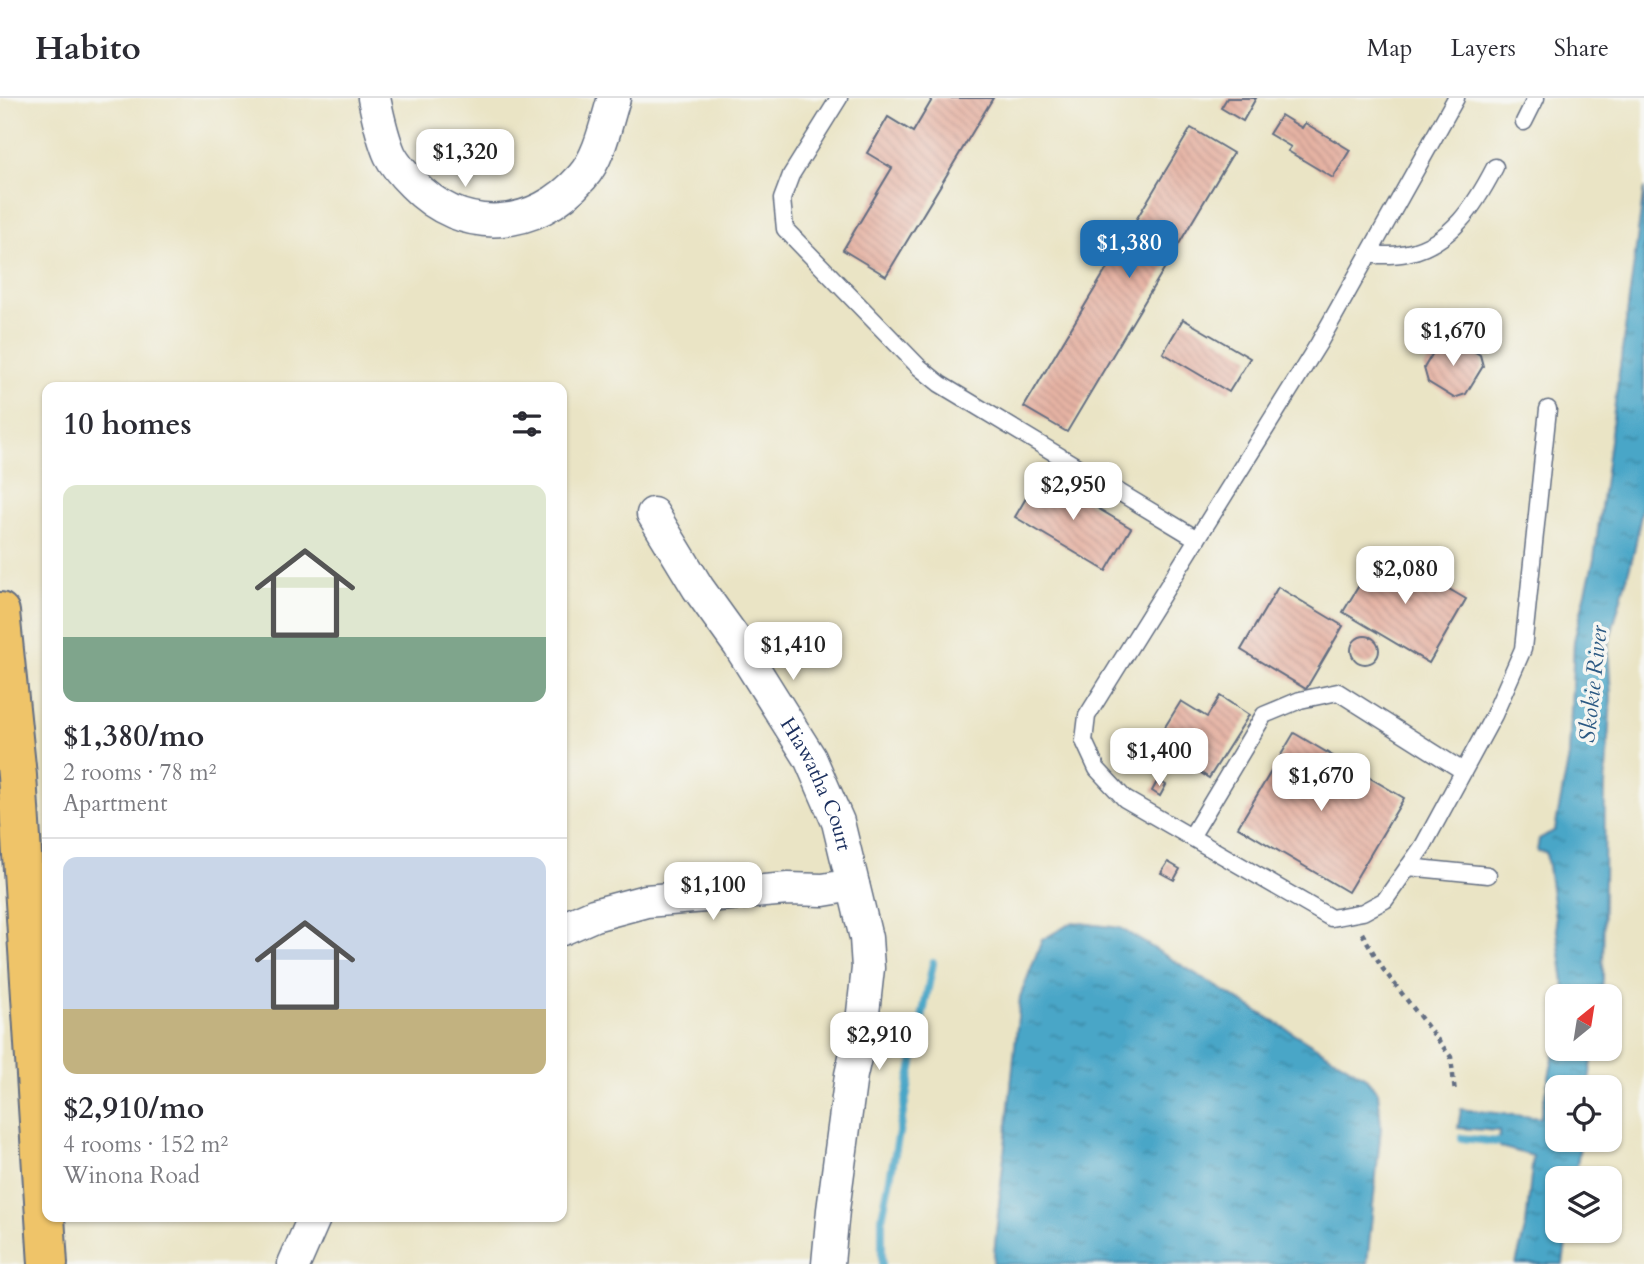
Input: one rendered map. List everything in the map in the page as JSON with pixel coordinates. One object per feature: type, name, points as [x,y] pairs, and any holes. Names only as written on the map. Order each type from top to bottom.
[{"type":"highway","points":[[0,612],[17,776],[42,1170]]},
{"type":"highway","points":[[45,1222],[48,1264]]},
{"type":"street","points":[[374,98],[391,156],[406,177],[429,200],[467,219],[497,221],[532,214],[555,202],[584,176],[598,147],[614,98]]},
{"type":"street","name":"Hiawatha Court","points":[[653,514],[698,588],[739,645],[810,758],[838,822],[866,938],[868,968],[861,1031],[851,1075],[828,1264]]},
{"type":"street","points":[[567,927],[594,915],[646,901],[788,889],[823,890],[853,885]]},
{"type":"street","points":[[294,1264],[313,1222]]},
{"type":"lane","points":[[839,98],[791,175],[782,199],[785,229],[919,367],[940,384],[1197,539]]},
{"type":"lane","points":[[1456,98],[1319,343],[1087,716],[1084,741],[1097,769],[1125,799],[1331,918],[1363,912],[1385,900],[1423,846],[1494,715],[1523,649],[1548,409]]},
{"type":"lane","points":[[1524,122],[1536,98]]},
{"type":"lane","points":[[1368,255],[1406,253],[1431,245],[1450,231],[1476,204],[1495,167]]},
{"type":"lane","points":[[1191,837],[1264,715],[1300,700],[1338,692],[1463,771]]},
{"type":"lane","points":[[1408,867],[1488,875]]},
{"type":"path","points":[[1352,914],[1382,969],[1451,1057],[1455,1093]]},
{"type":"water","name":"Skokie River","points":[[1644,188],[1644,498],[1634,552],[1608,645],[1611,697],[1605,786],[1603,980],[1602,984],[1564,984],[1546,852],[1537,851],[1539,839],[1555,830],[1569,756],[1574,641],[1594,559]]},
{"type":"water","points":[[1073,922],[1120,928],[1364,1076],[1378,1092],[1381,1127],[1367,1264],[993,1264],[1020,997],[1042,940]]},
{"type":"water","points":[[1552,1061],[1592,1061],[1590,1075],[1549,1075]]},
{"type":"water","points":[[1545,1095],[1545,1152],[1579,1152],[1577,1166],[1545,1166],[1545,1243],[1566,1243],[1563,1264],[1516,1264],[1526,1225],[1533,1156],[1500,1147],[1499,1131],[1458,1128],[1461,1109],[1540,1118]]},
{"type":"building","points":[[933,98],[993,98],[886,276],[843,250],[892,168],[867,153],[888,117],[913,132]]},
{"type":"building","points":[[1227,98],[1256,98],[1243,121],[1221,108]]},
{"type":"building","points":[[1281,115],[1302,128],[1305,123],[1350,150],[1333,178],[1288,151],[1291,147],[1269,134]]},
{"type":"building","points":[[1191,128],[1233,153],[1067,432],[1024,407]]},
{"type":"building","points":[[1183,319],[1250,358],[1229,392],[1163,353]]},
{"type":"building","points":[[1452,338],[1480,355],[1483,366],[1466,394],[1454,398],[1428,382],[1424,368],[1440,341]]},
{"type":"building","points":[[1040,474],[1131,528],[1106,571],[1015,517]]},
{"type":"building","points":[[1381,549],[1466,599],[1429,663],[1343,612]]},
{"type":"building","points":[[1278,587],[1343,626],[1306,689],[1241,650]]},
{"type":"building","points":[[1365,636],[1375,640],[1379,650],[1375,660],[1365,664],[1355,660],[1351,650],[1355,640]]},
{"type":"building","points":[[1220,696],[1249,715],[1209,778],[1155,743],[1181,701],[1207,717]]},
{"type":"building","points":[[1294,733],[1404,798],[1348,892],[1238,827]]},
{"type":"building","points":[[1158,780],[1166,785],[1160,796],[1152,791]]},
{"type":"building","points":[[1168,862],[1180,869],[1174,880],[1161,873]]},
{"type":"waterway","points":[[882,1264],[882,1218],[933,963]]},
{"type":"waterway","points":[[1462,1138],[1507,1143]]}]
